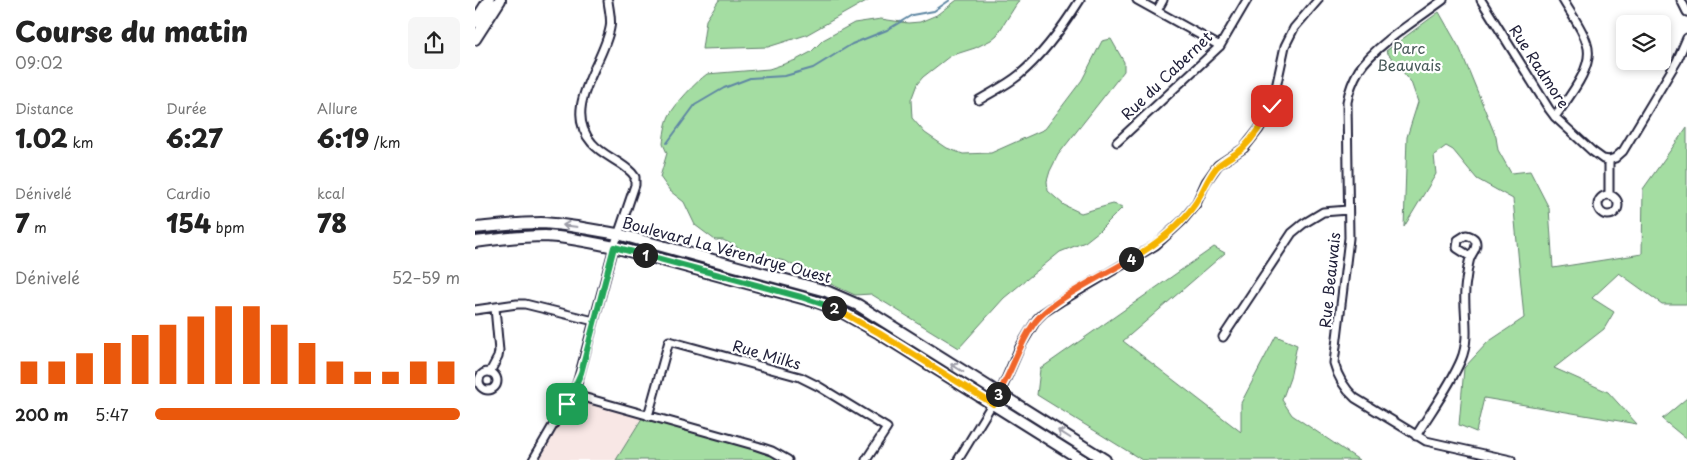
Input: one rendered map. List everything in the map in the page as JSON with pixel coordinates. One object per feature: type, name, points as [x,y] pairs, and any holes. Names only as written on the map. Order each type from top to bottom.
[{"type":"main road","points":[[475,22],[489,0]]},
{"type":"main road","points":[[475,39],[500,0]]},
{"type":"main road","name":"Boulevard La Vérendrye Ouest","points":[[475,228],[542,223],[618,234],[807,285],[842,298],[864,309],[1105,460]]},
{"type":"main road","name":"Boulevard La Vérendrye Ouest","points":[[475,242],[524,236],[584,240],[801,297],[836,309],[879,333],[1082,460]]},
{"type":"street","points":[[979,100],[1018,76],[1041,53],[1070,17],[1080,0]]},
{"type":"street","points":[[1137,0],[1220,46]]},
{"type":"street","points":[[1157,11],[1163,0]]},
{"type":"street","name":"Rue du Cabernet","points":[[1117,142],[1220,46],[1247,0]]},
{"type":"street","points":[[958,460],[999,394],[1026,336],[1043,313],[1156,245],[1182,221],[1196,204],[1206,182],[1218,166],[1243,148],[1259,129],[1272,106],[1285,46],[1294,28],[1318,0]]},
{"type":"street","name":"Rue Beauvais","points":[[1443,0],[1372,54],[1359,69],[1347,102],[1347,210],[1349,238],[1334,363],[1337,374],[1347,390],[1355,398],[1416,436],[1437,444],[1511,460]]},
{"type":"street","name":"Rue Radmore","points":[[1481,0],[1555,117],[1597,156],[1609,160]]},
{"type":"street","points":[[1555,117],[1578,83],[1588,60],[1588,45],[1563,0]]},
{"type":"street","points":[[1681,0],[1687,11]]},
{"type":"street","points":[[533,460],[572,394],[581,373],[614,247],[635,185],[635,177],[630,170],[593,144],[582,126],[580,114],[581,103],[611,28],[608,2]]},
{"type":"street","points":[[1609,195],[1609,160],[1620,155],[1623,151],[1677,61],[1687,38]]},
{"type":"street","points":[[1223,337],[1292,233],[1323,212],[1347,210]]},
{"type":"street","points":[[1416,436],[1462,358],[1467,338],[1465,294],[1471,257]]},
{"type":"street","points":[[475,303],[477,310],[525,304],[594,321]]},
{"type":"street","points":[[490,372],[499,351],[495,308]]},
{"type":"street","name":"Rue Milks","points":[[648,416],[669,341],[800,377],[819,386],[887,428],[866,460]]},
{"type":"street","points":[[572,394],[757,446],[776,457],[788,460]]},
{"type":"shaded area","points":[[572,394],[644,415],[616,460],[533,460]]},
{"type":"green space","points":[[719,0],[868,0],[806,35],[768,47],[702,49],[706,20]]},
{"type":"green space","points":[[957,0],[1020,0],[997,35],[975,48],[950,56],[923,77],[917,84],[911,100],[912,118],[925,133],[947,148],[963,154],[991,153],[1045,129],[1082,80],[1102,41],[1111,39],[1124,62],[1124,71],[1058,155],[1047,181],[1048,191],[1064,205],[1081,213],[1113,204],[1123,207],[1085,242],[1060,252],[1004,298],[959,348],[871,294],[855,295],[785,261],[749,253],[723,240],[715,240],[695,225],[684,202],[670,191],[660,177],[667,153],[663,144],[669,116],[676,105],[707,74],[769,69],[796,60],[811,52],[823,40],[854,23],[881,19],[908,23],[920,22],[939,14]]},
{"type":"green space","name":"Parc Beauvais","points":[[1439,12],[1460,49],[1496,137],[1498,150],[1511,173],[1530,171],[1549,208],[1553,268],[1642,254],[1643,189],[1687,127],[1687,304],[1662,304],[1619,273],[1592,298],[1614,312],[1604,329],[1554,368],[1608,392],[1637,424],[1484,398],[1476,432],[1459,425],[1464,368],[1488,342],[1524,318],[1513,199],[1477,179],[1453,150],[1446,146],[1434,155],[1436,174],[1404,227],[1407,137],[1418,102],[1411,82],[1386,51]]},
{"type":"green space","points":[[1214,247],[1225,253],[1123,341],[1241,432],[1241,403],[1276,336],[1297,345],[1290,378],[1282,400],[1292,415],[1359,460],[1142,460],[1037,395],[1040,369]]},
{"type":"green space","points":[[1687,398],[1687,438],[1685,438],[1662,419]]},
{"type":"green space","points":[[644,415],[778,454],[774,460],[616,460]]},
{"type":"waterway","points":[[667,143],[695,105],[724,88],[750,78],[785,76],[813,68],[852,44],[887,30],[912,15],[934,11],[950,0]]},
{"type":"route","points":[[567,404],[581,373],[614,247],[801,297],[836,309],[879,333],[993,404],[1026,336],[1037,319],[1063,300],[1156,245],[1182,221],[1196,204],[1206,182],[1218,166],[1243,148],[1259,129],[1272,106]]}]
